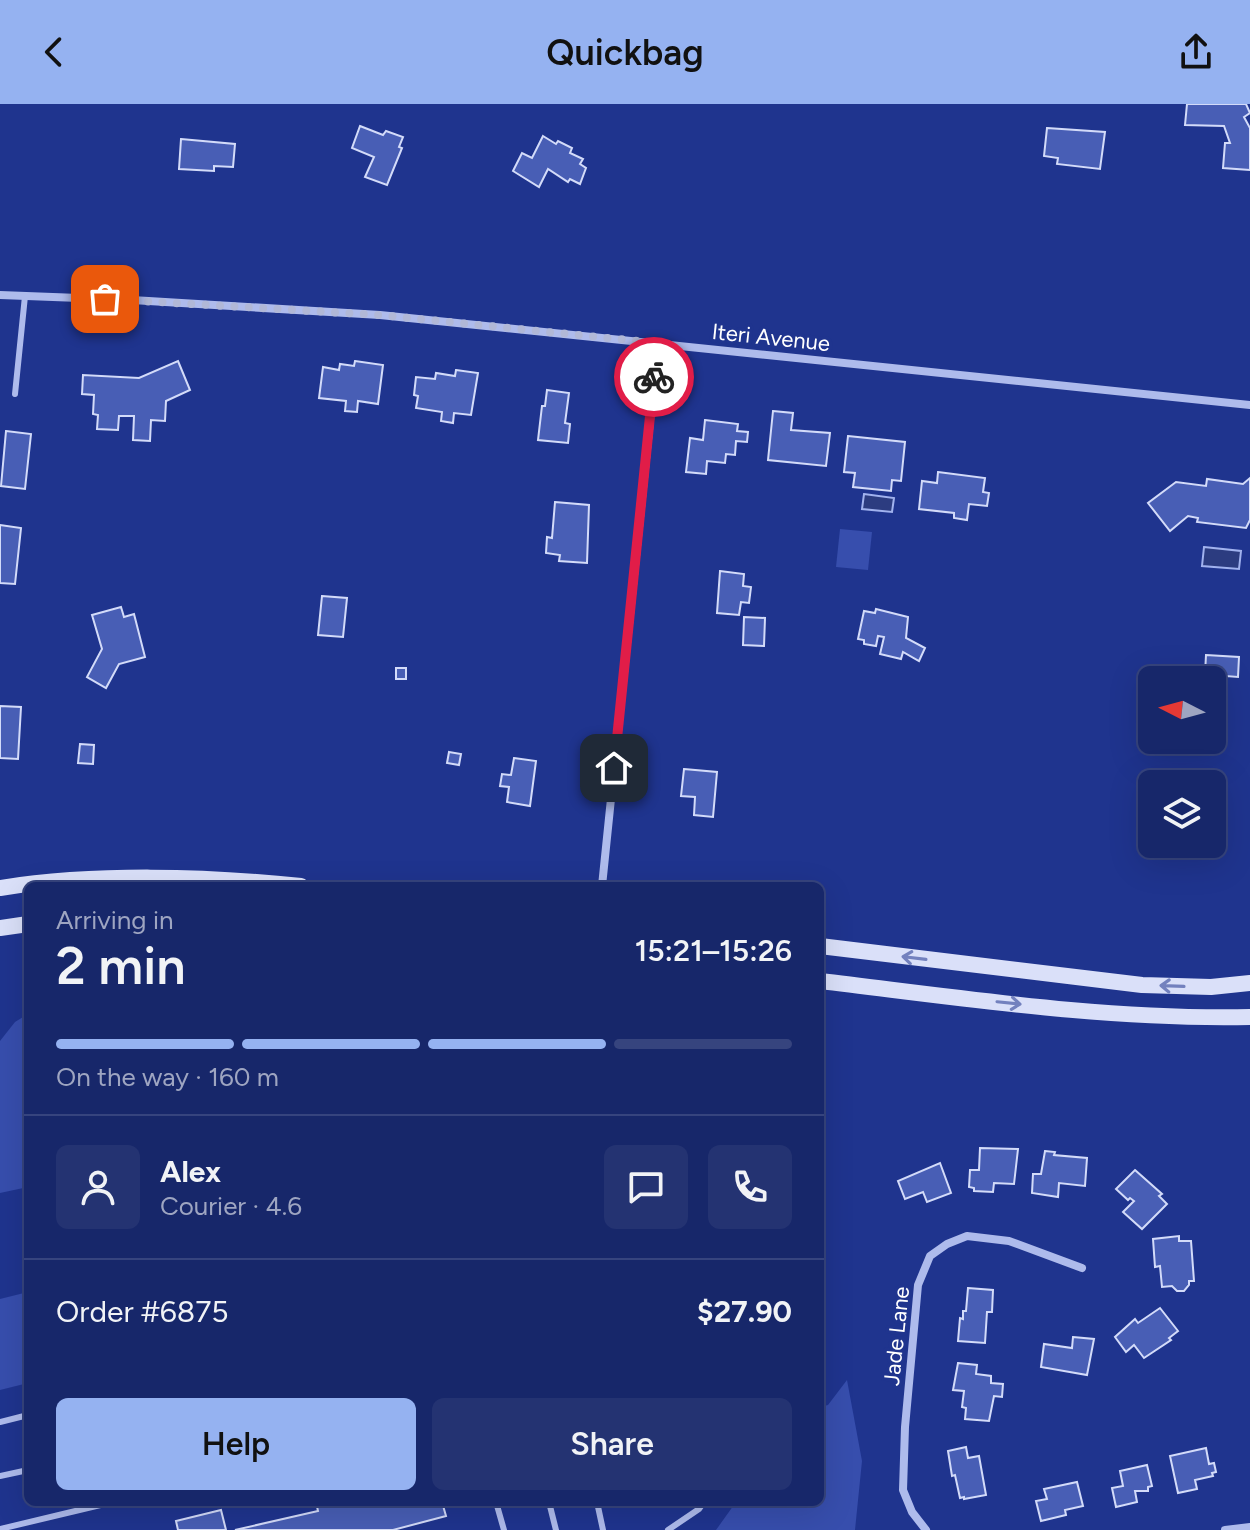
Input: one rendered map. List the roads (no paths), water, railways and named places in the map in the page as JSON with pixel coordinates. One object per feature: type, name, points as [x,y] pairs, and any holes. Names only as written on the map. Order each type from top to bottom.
[{"type":"main road","points":[[76,882],[237,879],[264,882]]},
{"type":"main road","points":[[0,888],[24,886]]},
{"type":"main road","points":[[0,928],[24,925]]},
{"type":"main road","points":[[824,946],[1142,985],[1211,987],[1250,983]]},
{"type":"main road","points":[[824,981],[1100,1013],[1187,1018],[1250,1017]]},
{"type":"street","name":"Iteri Avenue","points":[[0,295],[380,315],[1250,405]]},
{"type":"street","points":[[602,882],[658,343]]},
{"type":"street","name":"Jade Lane","points":[[926,1530],[912,1512],[903,1490],[903,1467],[918,1285],[930,1256],[947,1244],[967,1236],[1009,1241],[1082,1268]]},
{"type":"street","points":[[1225,1530],[1250,1527]]},
{"type":"lane","points":[[15,394],[25,296]]},
{"type":"lane","points":[[0,1422],[24,1416]]},
{"type":"lane","points":[[0,1476],[24,1471]]},
{"type":"lane","points":[[0,1529],[96,1506]]},
{"type":"lane","points":[[497,1506],[504,1530]]},
{"type":"lane","points":[[550,1506],[556,1530]]},
{"type":"lane","points":[[598,1506],[603,1530]]},
{"type":"lane","points":[[668,1530],[701,1506]]}]
